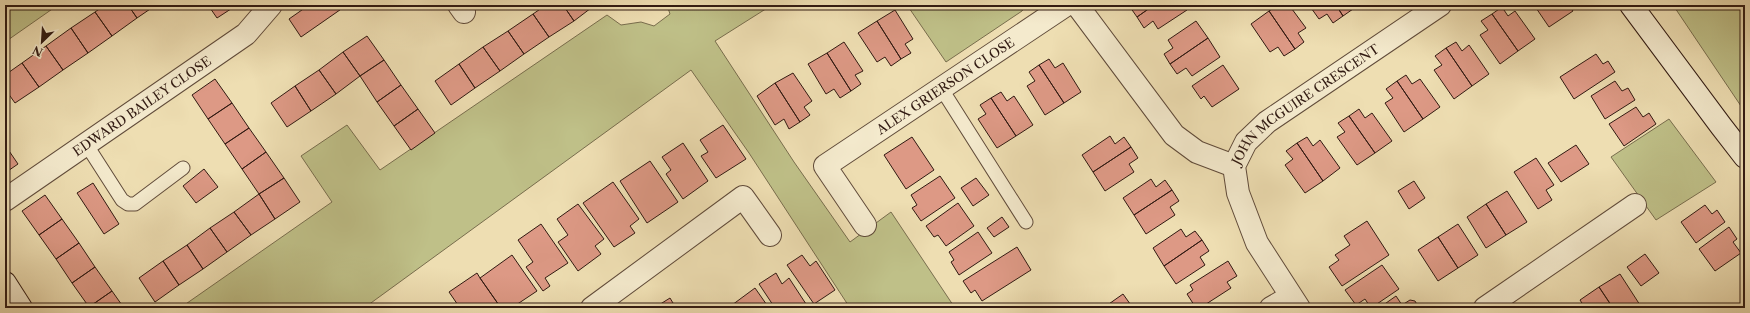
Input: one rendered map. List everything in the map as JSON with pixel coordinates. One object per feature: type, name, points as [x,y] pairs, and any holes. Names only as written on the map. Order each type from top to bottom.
[{"type":"street","name":"EDWARD BAILEY CLOSE","points":[[5,200],[246,34],[271,5]]},
{"type":"street","name":"ALEX GRIERSON CLOSE","points":[[865,224],[821,162],[941,88],[1066,5]]},
{"type":"street","points":[[1077,5],[1174,135],[1197,152],[1234,166]]},
{"type":"street","name":"JOHN MCGUIRE CRESCENT","points":[[1271,308],[1295,303],[1257,244],[1238,194],[1234,166],[1246,142],[1268,122],[1440,5]]},
{"type":"street","points":[[1631,5],[1745,156]]},
{"type":"street","points":[[592,308],[743,197],[770,236]]},
{"type":"street","points":[[1485,308],[1635,205]]},
{"type":"street","points":[[5,283],[21,308]]},
{"type":"lane","points":[[941,88],[1026,222]]},
{"type":"lane","points":[[86,144],[122,200],[128,204],[134,204],[183,168]]},
{"type":"green space","points":[[5,5],[58,5],[5,42]]},
{"type":"green space","points":[[667,5],[772,5],[715,41],[794,162],[850,242],[891,212],[955,308],[850,308],[749,153],[691,70],[364,308],[180,308],[332,202],[301,156],[347,125],[380,170],[607,15],[621,25],[641,22],[654,26],[670,14]]},
{"type":"green space","points":[[907,5],[1026,5],[1022,11],[946,62]]},
{"type":"green space","points":[[1673,5],[1745,5],[1745,112]]},
{"type":"green space","points":[[1669,119],[1716,182],[1656,220],[1611,157]]},
{"type":"building","points":[[105,5],[128,5],[137,18],[112,36],[95,12]]},
{"type":"building","points":[[128,5],[156,5],[137,18]]},
{"type":"building","points":[[208,5],[237,5],[217,18]]},
{"type":"building","points":[[309,5],[347,5],[301,37],[289,19]]},
{"type":"building","points":[[546,5],[563,5],[574,21],[549,37],[533,14]]},
{"type":"building","points":[[563,5],[595,5],[574,21]]},
{"type":"building","points":[[1133,5],[1154,5],[1137,17],[1130,7]]},
{"type":"building","points":[[1154,5],[1184,5],[1187,10],[1158,29],[1153,21],[1144,28],[1137,17]]},
{"type":"building","points":[[1278,5],[1289,5],[1306,28],[1298,33],[1304,42],[1295,49],[1269,11]]},
{"type":"building","points":[[1309,5],[1336,5],[1343,16],[1333,23],[1327,14],[1319,19]]},
{"type":"building","points":[[1336,5],[1350,5],[1353,9],[1343,16]]},
{"type":"building","points":[[1534,5],[1569,5],[1573,11],[1549,27]]},
{"type":"building","points":[[1502,7],[1508,16],[1515,11],[1535,39],[1518,51],[1492,14]]},
{"type":"building","points":[[895,10],[913,39],[905,44],[911,53],[901,59],[877,21]]},
{"type":"building","points":[[1269,11],[1295,49],[1284,56],[1278,47],[1270,52],[1251,24]]},
{"type":"building","points":[[95,12],[112,36],[88,53],[71,28]]},
{"type":"building","points":[[533,14],[549,37],[524,54],[508,31]]},
{"type":"building","points":[[1492,14],[1518,51],[1500,64],[1480,35],[1488,30],[1481,21]]},
{"type":"building","points":[[877,21],[901,59],[891,66],[885,57],[877,62],[858,33]]},
{"type":"building","points":[[1196,21],[1208,38],[1170,64],[1164,54],[1173,48],[1168,40]]},
{"type":"building","points":[[71,28],[88,53],[63,70],[46,46]]},
{"type":"building","points":[[508,31],[524,54],[500,71],[483,47]]},
{"type":"building","points":[[367,36],[384,60],[360,76],[343,52]]},
{"type":"building","points":[[1208,38],[1220,57],[1192,76],[1186,68],[1177,74],[1170,64]]},
{"type":"building","points":[[844,42],[863,71],[855,75],[861,84],[851,91],[827,53]]},
{"type":"building","points":[[1456,42],[1462,51],[1469,45],[1489,74],[1472,86],[1446,48]]},
{"type":"building","points":[[46,46],[63,70],[39,87],[22,63]]},
{"type":"building","points":[[483,47],[500,71],[475,88],[459,64]]},
{"type":"building","points":[[1446,48],[1472,86],[1454,99],[1434,70],[1442,65],[1435,56]]},
{"type":"building","points":[[343,52],[360,76],[336,94],[319,70]]},
{"type":"building","points":[[827,53],[851,91],[840,98],[834,89],[826,94],[808,64]]},
{"type":"building","points":[[1596,54],[1603,64],[1608,61],[1615,72],[1574,99],[1560,77]]},
{"type":"building","points":[[1049,59],[1055,68],[1063,63],[1081,92],[1064,103],[1039,65]]},
{"type":"building","points":[[384,60],[401,85],[377,102],[360,76]]},
{"type":"building","points":[[22,63],[39,87],[15,103],[5,89],[5,75]]},
{"type":"building","points":[[459,64],[475,88],[451,105],[435,81]]},
{"type":"building","points":[[1039,65],[1064,103],[1045,115],[1027,86],[1035,81],[1029,72]]},
{"type":"building","points":[[1223,65],[1239,89],[1212,107],[1204,96],[1201,99],[1192,86]]},
{"type":"building","points":[[319,70],[336,94],[311,111],[295,86]]},
{"type":"building","points":[[793,73],[812,101],[804,107],[810,115],[800,122],[775,83]]},
{"type":"building","points":[[1406,75],[1412,84],[1420,79],[1440,107],[1423,119],[1397,81]]},
{"type":"building","points":[[215,79],[232,103],[208,119],[192,95]]},
{"type":"building","points":[[1397,81],[1423,119],[1404,132],[1385,103],[1393,98],[1386,89]]},
{"type":"building","points":[[1615,81],[1622,91],[1628,88],[1635,100],[1605,119],[1591,96]]},
{"type":"building","points":[[775,83],[800,122],[789,129],[784,119],[775,125],[757,96]]},
{"type":"building","points":[[401,85],[418,109],[394,126],[377,102]]},
{"type":"building","points":[[295,86],[311,111],[287,127],[271,103]]},
{"type":"building","points":[[1001,92],[1007,101],[1014,96],[1033,125],[1016,136],[991,98]]},
{"type":"building","points":[[991,98],[1016,136],[997,148],[978,119],[986,114],[980,105]]},
{"type":"building","points":[[232,103],[249,128],[225,144],[208,119]]},
{"type":"building","points":[[1636,107],[1643,117],[1649,113],[1656,124],[1624,146],[1609,124]]},
{"type":"building","points":[[418,109],[435,133],[411,150],[394,126]]},
{"type":"building","points":[[1359,109],[1365,118],[1372,113],[1392,141],[1375,153],[1349,116]]},
{"type":"building","points":[[1349,116],[1375,153],[1357,165],[1337,137],[1345,132],[1338,123]]},
{"type":"building","points":[[723,125],[746,159],[716,178],[701,156],[708,152],[700,140]]},
{"type":"building","points":[[249,128],[266,152],[242,169],[225,144]]},
{"type":"building","points":[[1110,136],[1115,144],[1124,137],[1131,147],[1093,172],[1082,155]]},
{"type":"building","points":[[912,137],[934,170],[906,189],[884,155]]},
{"type":"building","points":[[1307,137],[1313,146],[1320,140],[1340,168],[1323,181],[1297,143]]},
{"type":"building","points":[[683,143],[708,181],[683,199],[666,174],[671,170],[662,157]]},
{"type":"building","points":[[1297,143],[1323,181],[1305,193],[1285,165],[1293,159],[1286,151]]},
{"type":"building","points":[[5,145],[18,164],[5,173]]},
{"type":"building","points":[[1576,145],[1589,164],[1561,182],[1548,163]]},
{"type":"building","points":[[1131,147],[1138,158],[1129,164],[1134,172],[1105,191],[1093,172]]},
{"type":"building","points":[[266,152],[284,178],[259,194],[242,169]]},
{"type":"building","points":[[1536,158],[1554,185],[1546,190],[1552,200],[1538,209],[1514,172]]},
{"type":"building","points":[[650,161],[678,202],[647,223],[620,181]]},
{"type":"building","points":[[204,169],[218,187],[196,203],[183,186]]},
{"type":"building","points":[[940,176],[955,198],[921,221],[912,208],[917,205],[911,195]]},
{"type":"building","points":[[284,178],[300,202],[275,219],[259,194]]},
{"type":"building","points":[[976,178],[989,195],[973,206],[961,188]]},
{"type":"building","points":[[1151,179],[1156,187],[1165,180],[1172,190],[1134,215],[1123,198]]},
{"type":"building","points":[[1414,181],[1425,198],[1409,209],[1398,191]]},
{"type":"building","points":[[613,182],[639,219],[630,226],[635,233],[614,247],[583,203]]},
{"type":"building","points":[[93,183],[119,224],[104,234],[77,193]]},
{"type":"building","points":[[1172,190],[1179,201],[1170,207],[1175,215],[1146,234],[1134,215]]},
{"type":"building","points":[[1507,191],[1527,222],[1506,235],[1486,204]]},
{"type":"building","points":[[259,194],[275,219],[251,235],[234,212]]},
{"type":"building","points":[[45,195],[62,219],[39,235],[22,211]]},
{"type":"building","points":[[958,203],[974,226],[946,246],[938,235],[934,237],[926,226]]},
{"type":"building","points":[[578,204],[604,239],[595,246],[601,254],[578,271],[558,242],[568,235],[557,219]]},
{"type":"building","points":[[1486,204],[1506,235],[1486,248],[1467,217]]},
{"type":"building","points":[[1705,205],[1712,214],[1717,210],[1725,222],[1696,243],[1681,222]]},
{"type":"building","points":[[234,212],[251,235],[227,252],[210,228]]},
{"type":"building","points":[[1002,217],[1009,227],[994,237],[987,228]]},
{"type":"building","points":[[62,219],[79,243],[56,259],[39,235]]},
{"type":"building","points":[[1367,221],[1389,255],[1342,286],[1329,267],[1339,260],[1335,255],[1350,245],[1344,236]]},
{"type":"building","points":[[541,224],[568,263],[545,278],[550,286],[543,291],[526,267],[533,262],[518,240]]},
{"type":"building","points":[[1458,224],[1478,255],[1458,268],[1438,237]]},
{"type":"building","points":[[1729,227],[1737,239],[1733,242],[1741,253],[1715,271],[1699,249]]},
{"type":"building","points":[[210,228],[227,252],[203,269],[187,245]]},
{"type":"building","points":[[1181,229],[1186,237],[1195,231],[1202,240],[1164,266],[1153,248]]},
{"type":"building","points":[[978,232],[992,253],[959,275],[951,262],[954,260],[949,252]]},
{"type":"building","points":[[1438,237],[1458,268],[1438,281],[1418,250]]},
{"type":"building","points":[[1202,240],[1209,251],[1200,257],[1205,265],[1176,284],[1164,266]]},
{"type":"building","points":[[79,243],[95,267],[72,283],[56,259]]},
{"type":"building","points":[[187,245],[203,269],[179,285],[163,261]]},
{"type":"building","points":[[1017,247],[1031,270],[982,301],[975,290],[971,293],[963,281]]},
{"type":"building","points":[[1645,254],[1659,273],[1641,286],[1627,267]]},
{"type":"building","points":[[512,255],[537,291],[516,305],[518,308],[501,308],[480,278]]},
{"type":"building","points":[[802,255],[810,266],[816,261],[835,290],[814,304],[787,265]]},
{"type":"building","points":[[163,261],[179,285],[155,302],[139,278]]},
{"type":"building","points":[[1228,261],[1237,276],[1227,282],[1231,288],[1200,308],[1196,308],[1187,294],[1193,290],[1190,285]]},
{"type":"building","points":[[1382,265],[1399,289],[1371,308],[1365,299],[1356,305],[1345,290]]},
{"type":"building","points":[[95,267],[112,291],[89,307],[72,283]]},
{"type":"building","points":[[477,273],[501,308],[460,308],[449,292]]},
{"type":"building","points":[[776,273],[782,284],[789,278],[808,307],[775,308],[759,284]]},
{"type":"building","points":[[1620,274],[1640,305],[1635,308],[1613,308],[1599,287]]},
{"type":"building","points":[[1599,287],[1613,308],[1585,308],[1580,300]]},
{"type":"building","points":[[755,288],[769,308],[734,308],[732,305]]},
{"type":"building","points":[[112,291],[124,308],[89,307]]},
{"type":"building","points":[[1123,294],[1133,308],[1107,308],[1106,306]]},
{"type":"building","points":[[1396,296],[1402,305],[1410,300],[1415,301],[1419,308],[1379,308]]},
{"type":"building","points":[[670,298],[676,308],[654,308]]}]
